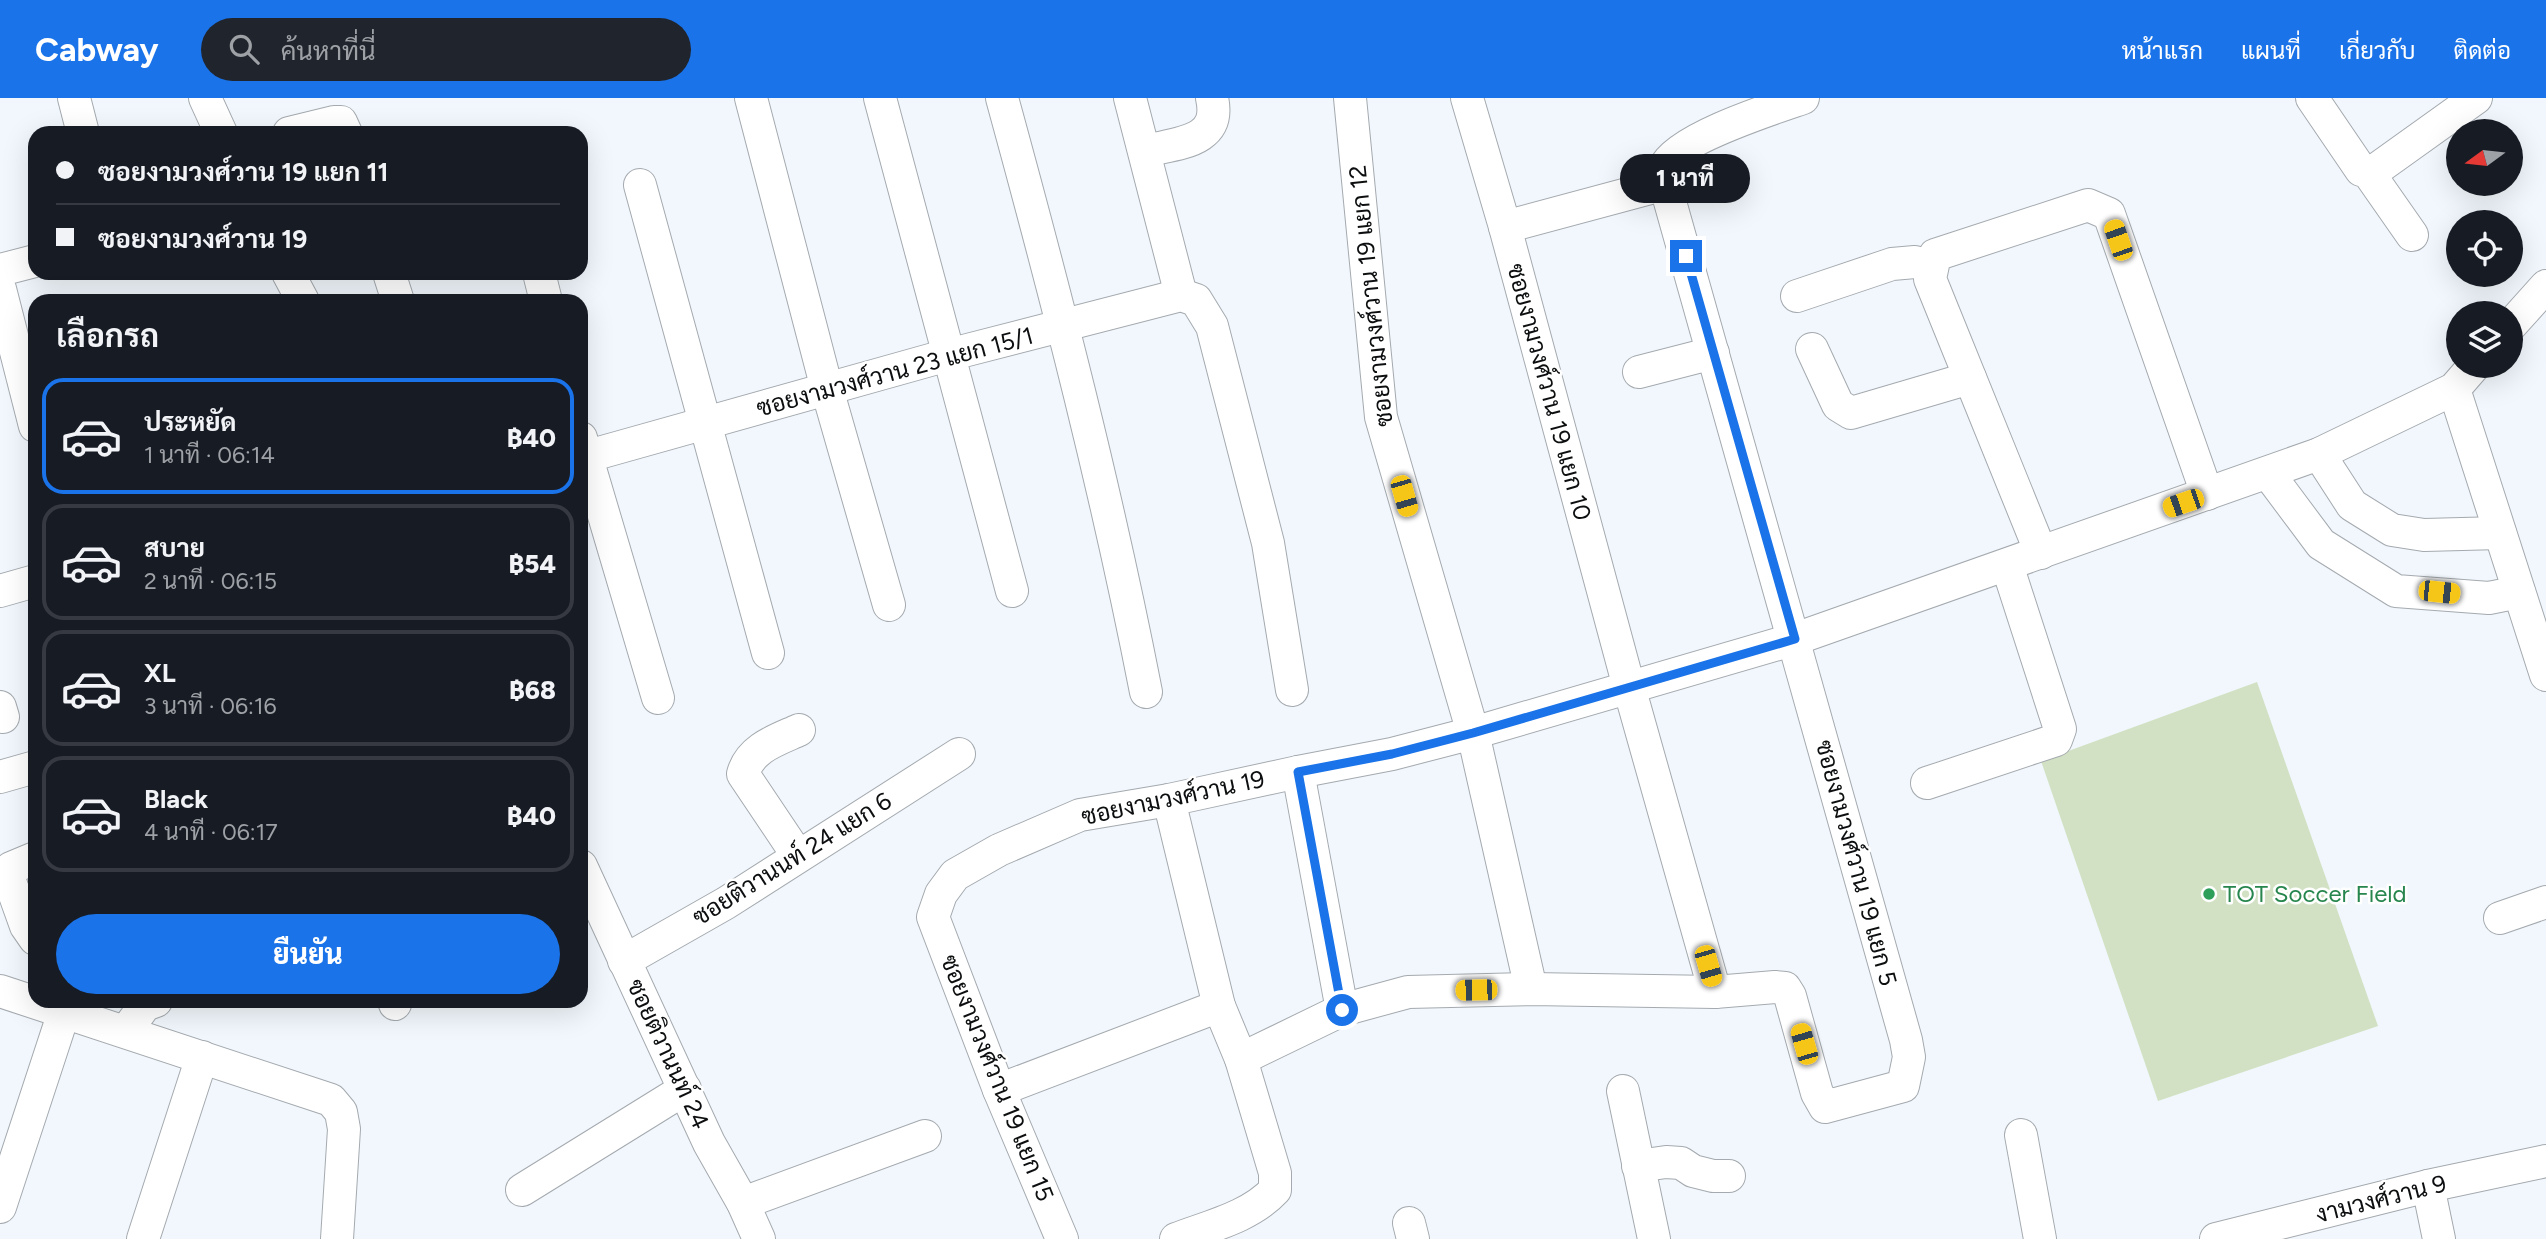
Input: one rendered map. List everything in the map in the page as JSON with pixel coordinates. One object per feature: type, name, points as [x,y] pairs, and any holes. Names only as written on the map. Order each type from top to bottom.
[{"type":"street","points":[[74,98],[81,126]]},
{"type":"street","points":[[205,98],[218,126]]},
{"type":"street","points":[[751,98],[827,389],[889,605]]},
{"type":"street","points":[[880,98],[1012,591]]},
{"type":"street","points":[[1002,98],[1065,327],[1146,692]]},
{"type":"street","points":[[1130,98],[1193,303],[1212,326],[1268,543],[1292,690]]},
{"type":"street","points":[[1146,151],[1201,137],[1209,127],[1215,111],[1212,98]]},
{"type":"street","name":"ซอยงามวงศ์วาน 19 แยก 12","points":[[1350,98],[1381,417],[1473,733],[1531,989]]},
{"type":"street","name":"ซอยงามวงศ์วาน 19 แยก 10","points":[[1467,98],[1715,992]]},
{"type":"street","points":[[1795,639],[1665,184],[1665,167],[1677,151],[1726,126],[1803,98]]},
{"type":"street","points":[[2312,98],[2361,170],[2368,172],[2476,98]]},
{"type":"street","points":[[318,126],[334,122],[341,122],[343,126]]},
{"type":"street","points":[[2368,172],[2413,235]]},
{"type":"street","points":[[1504,227],[1665,184]]},
{"type":"street","points":[[640,185],[768,653]]},
{"type":"street","points":[[2041,553],[1930,279],[1935,255],[2088,205],[2109,214],[2207,494]]},
{"type":"street","points":[[1797,296],[1892,264],[1915,262],[1932,267]]},
{"type":"street","points":[[0,270],[28,263]]},
{"type":"street","points":[[2523,312],[2546,286]]},
{"type":"street","points":[[0,289],[28,399]]},
{"type":"street","name":"ซอยงามวงศ์วาน 23 แยก 15/1","points":[[588,450],[705,423],[948,355],[1065,327],[1193,303]]},
{"type":"street","points":[[1812,349],[1838,405],[1851,413],[1970,378]]},
{"type":"street","points":[[1639,372],[1713,353]]},
{"type":"street","name":"ซอยงามวงศ์วาน 19","points":[[933,917],[941,894],[955,875],[999,850],[1080,815],[1169,800],[1392,754],[1795,639],[2319,454],[2462,378]]},
{"type":"street","points":[[2464,378],[2500,533],[2546,675]]},
{"type":"street","points":[[2319,454],[2353,505],[2392,530],[2424,535],[2500,533]]},
{"type":"street","points":[[588,467],[658,698]]},
{"type":"street","points":[[2268,473],[2321,544],[2396,591],[2490,598],[2519,592]]},
{"type":"street","points":[[1927,783],[2056,740],[2060,729],[2007,565]]},
{"type":"street","points":[[0,591],[28,583]]},
{"type":"street","name":"ซอยงามวงศ์วาน 19 แยก 5","points":[[1715,992],[1785,988],[1790,996],[1817,1093],[1825,1107],[1903,1087],[1909,1056],[1906,1040],[1795,639]]},
{"type":"street","points":[[798,856],[743,774],[747,762],[762,748],[799,730]]},
{"type":"street","name":"ซอยติวานนท์ 24 แยก 6","points":[[624,961],[726,902],[959,754]]},
{"type":"street","points":[[0,777],[28,769]]},
{"type":"street","points":[[1298,772],[1342,1010]]},
{"type":"street","points":[[1169,800],[1219,1006],[1241,1059],[1275,1172],[1275,1190],[1265,1201],[1245,1213],[1176,1239]]},
{"type":"street","points":[[27,905],[7,873],[11,868],[28,861]]},
{"type":"street","name":"ซอยติวานนท์ 24","points":[[588,881],[709,1143],[743,1203],[759,1239]]},
{"type":"street","points":[[2500,918],[2546,902]]},
{"type":"street","name":"ซอยงามวงศ์วาน 19 แยก 15","points":[[933,917],[999,1090],[1062,1239]]},
{"type":"street","points":[[1241,1059],[1342,1010],[1408,992],[1531,989],[1715,992]]},
{"type":"street","points":[[0,991],[28,1000]]},
{"type":"street","points":[[999,1090],[1219,1006]]},
{"type":"street","points":[[52,1008],[331,1100],[341,1112],[344,1129],[337,1239]]},
{"type":"street","points":[[126,1031],[143,1008]]},
{"type":"street","points":[[0,1207],[64,1012]]},
{"type":"street","points":[[143,1239],[202,1057]]},
{"type":"street","points":[[522,1190],[685,1089]]},
{"type":"street","points":[[1623,1091],[1654,1239]]},
{"type":"street","points":[[2021,1135],[2040,1239]]},
{"type":"street","points":[[743,1203],[925,1136]]},
{"type":"street","name":"งามวงศ์วาน 9","points":[[2231,1237],[2428,1186],[2546,1161]]},
{"type":"street","points":[[1638,1166],[1681,1163],[1693,1171],[1713,1176],[1729,1176]]},
{"type":"street","points":[[2428,1186],[2439,1239]]},
{"type":"green space","name":"TOT Soccer Field","points":[[2257,682],[2378,1026],[2158,1101],[2041,761]]},
{"type":"place","name":"TOT Soccer Field","points":[[2209,894]]},
{"type":"route","points":[[1342,1010],[1298,772],[1392,754],[1473,733],[1795,639],[1686,256]]}]
